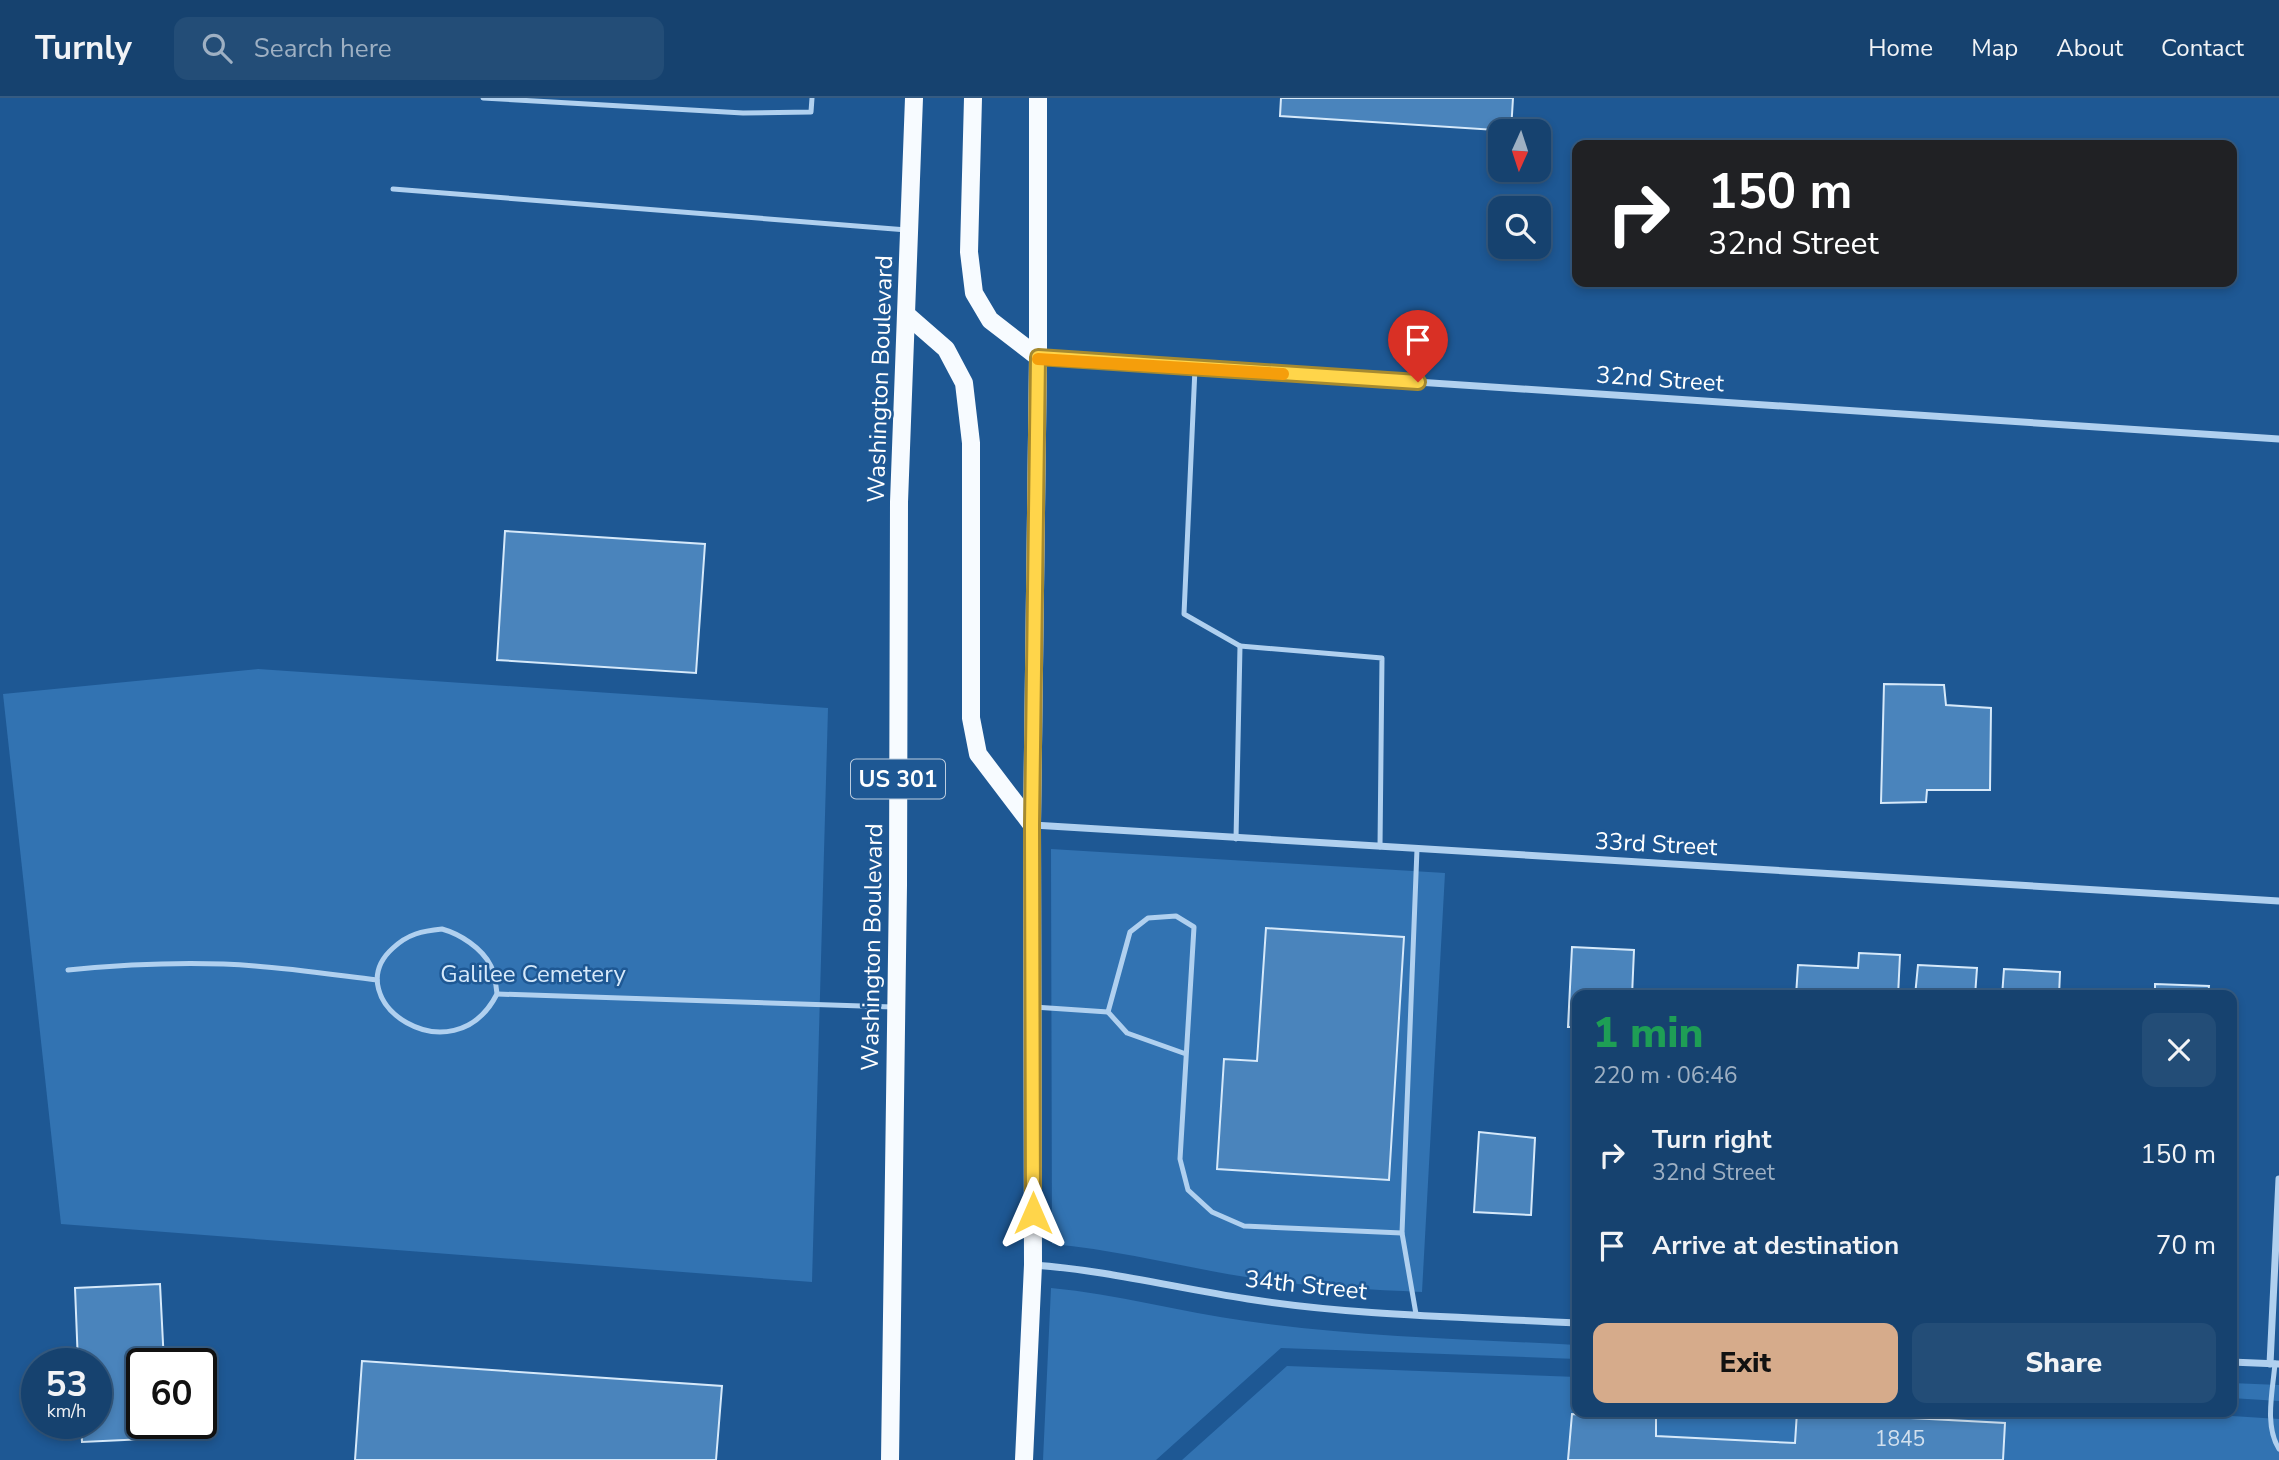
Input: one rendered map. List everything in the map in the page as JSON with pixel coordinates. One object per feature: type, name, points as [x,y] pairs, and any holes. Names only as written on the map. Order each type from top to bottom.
[{"type":"main road","name":"Washington Boulevard","points":[[890,1460],[899,502],[914,98]]},
{"type":"main road","points":[[973,98],[969,252],[974,293],[990,320],[1038,357]]},
{"type":"main road","points":[[1024,1460],[1033,1265],[1032,825],[1038,357],[1038,98]]},
{"type":"main road","points":[[907,315],[946,349],[964,383],[971,443],[971,718],[978,754],[1032,825]]},
{"type":"street","name":"32nd Street","points":[[1038,357],[2279,439]]},
{"type":"street","name":"33rd Street","points":[[1032,825],[2279,901]]},
{"type":"street","points":[[2237,1362],[2275,1364],[2279,1179]]},
{"type":"street","name":"34th Street","points":[[1033,1265],[1090,1269],[1248,1300],[1317,1308],[1572,1323]]},
{"type":"lane","points":[[483,98],[743,113],[811,111],[812,98]]},
{"type":"lane","points":[[393,189],[910,230]]},
{"type":"lane","points":[[1195,368],[1184,614],[1240,646],[1382,658],[1380,847]]},
{"type":"lane","points":[[1236,839],[1240,646]]},
{"type":"lane","points":[[1416,1314],[1402,1233],[1417,849]]},
{"type":"lane","points":[[1108,1012],[1129,932],[1148,918],[1176,916],[1194,927],[1180,1159],[1188,1190],[1212,1212],[1244,1226],[1402,1233]]},
{"type":"lane","points":[[442,929],[456,933],[473,946],[491,966],[497,994],[483,1017],[474,1024],[461,1030],[428,1031],[396,1015],[383,1002],[378,991],[377,970],[385,955],[401,940],[419,931],[442,929]]},
{"type":"lane","points":[[68,970],[114,965],[209,964],[254,966],[377,980]]},
{"type":"lane","points":[[497,994],[896,1007]]},
{"type":"lane","points":[[1032,1006],[1108,1012],[1127,1033],[1186,1054]]},
{"type":"lane","points":[[2275,1364],[2271,1416],[2274,1441],[2279,1449]]},
{"type":"green space","name":"Galilee Cemetery","points":[[258,669],[828,708],[812,1282],[61,1224],[3,694]]},
{"type":"green space","points":[[1051,849],[1445,873],[1422,1292],[1273,1281],[1103,1250],[1052,1244]]},
{"type":"green space","points":[[1051,1288],[1100,1294],[1222,1317],[1328,1331],[1572,1345],[1572,1359],[1281,1348],[1156,1460],[1043,1460]]},
{"type":"green space","points":[[1287,1366],[1572,1377],[1572,1417],[2237,1416],[2279,1419],[2279,1460],[1182,1460]]},
{"type":"green space","points":[[2237,1383],[2279,1385],[2279,1401],[2237,1398]]},
{"type":"building","points":[[1281,98],[1513,98],[1512,119],[1488,119],[1488,130],[1280,116]]},
{"type":"building","points":[[505,531],[705,544],[696,673],[497,660]]},
{"type":"building","points":[[1884,684],[1944,685],[1946,705],[1991,708],[1990,790],[1927,790],[1926,802],[1881,803]]},
{"type":"building","points":[[1266,928],[1404,937],[1389,1180],[1217,1169],[1224,1059],[1257,1061]]},
{"type":"building","points":[[1572,947],[1634,950],[1632,990],[1572,990],[1572,1027],[1568,1027]]},
{"type":"building","points":[[1859,953],[1900,955],[1898,990],[1796,990],[1798,965],[1858,968]]},
{"type":"building","points":[[1918,965],[1977,968],[1975,990],[1916,990]]},
{"type":"building","points":[[2004,969],[2060,972],[2059,990],[2002,990]]},
{"type":"building","points":[[2155,984],[2209,986],[2209,990],[2155,990]]},
{"type":"building","points":[[1479,1132],[1535,1138],[1531,1215],[1474,1212]]},
{"type":"building","points":[[160,1284],[163,1348],[126,1348],[126,1439],[146,1439],[82,1442],[82,1439],[112,1439],[112,1348],[77,1348],[75,1288]]},
{"type":"building","points":[[362,1361],[722,1386],[716,1460],[355,1460]]},
{"type":"building","points":[[1572,1414],[1572,1417],[1656,1418],[1656,1436],[1795,1443],[1797,1417],[1892,1417],[2005,1423],[2003,1460],[1568,1460]]},
{"type":"slow traffic","points":[[1038,359],[1283,374]]},
{"type":"route","points":[[1033,1213],[1032,825],[1038,357],[1418,382]]}]
